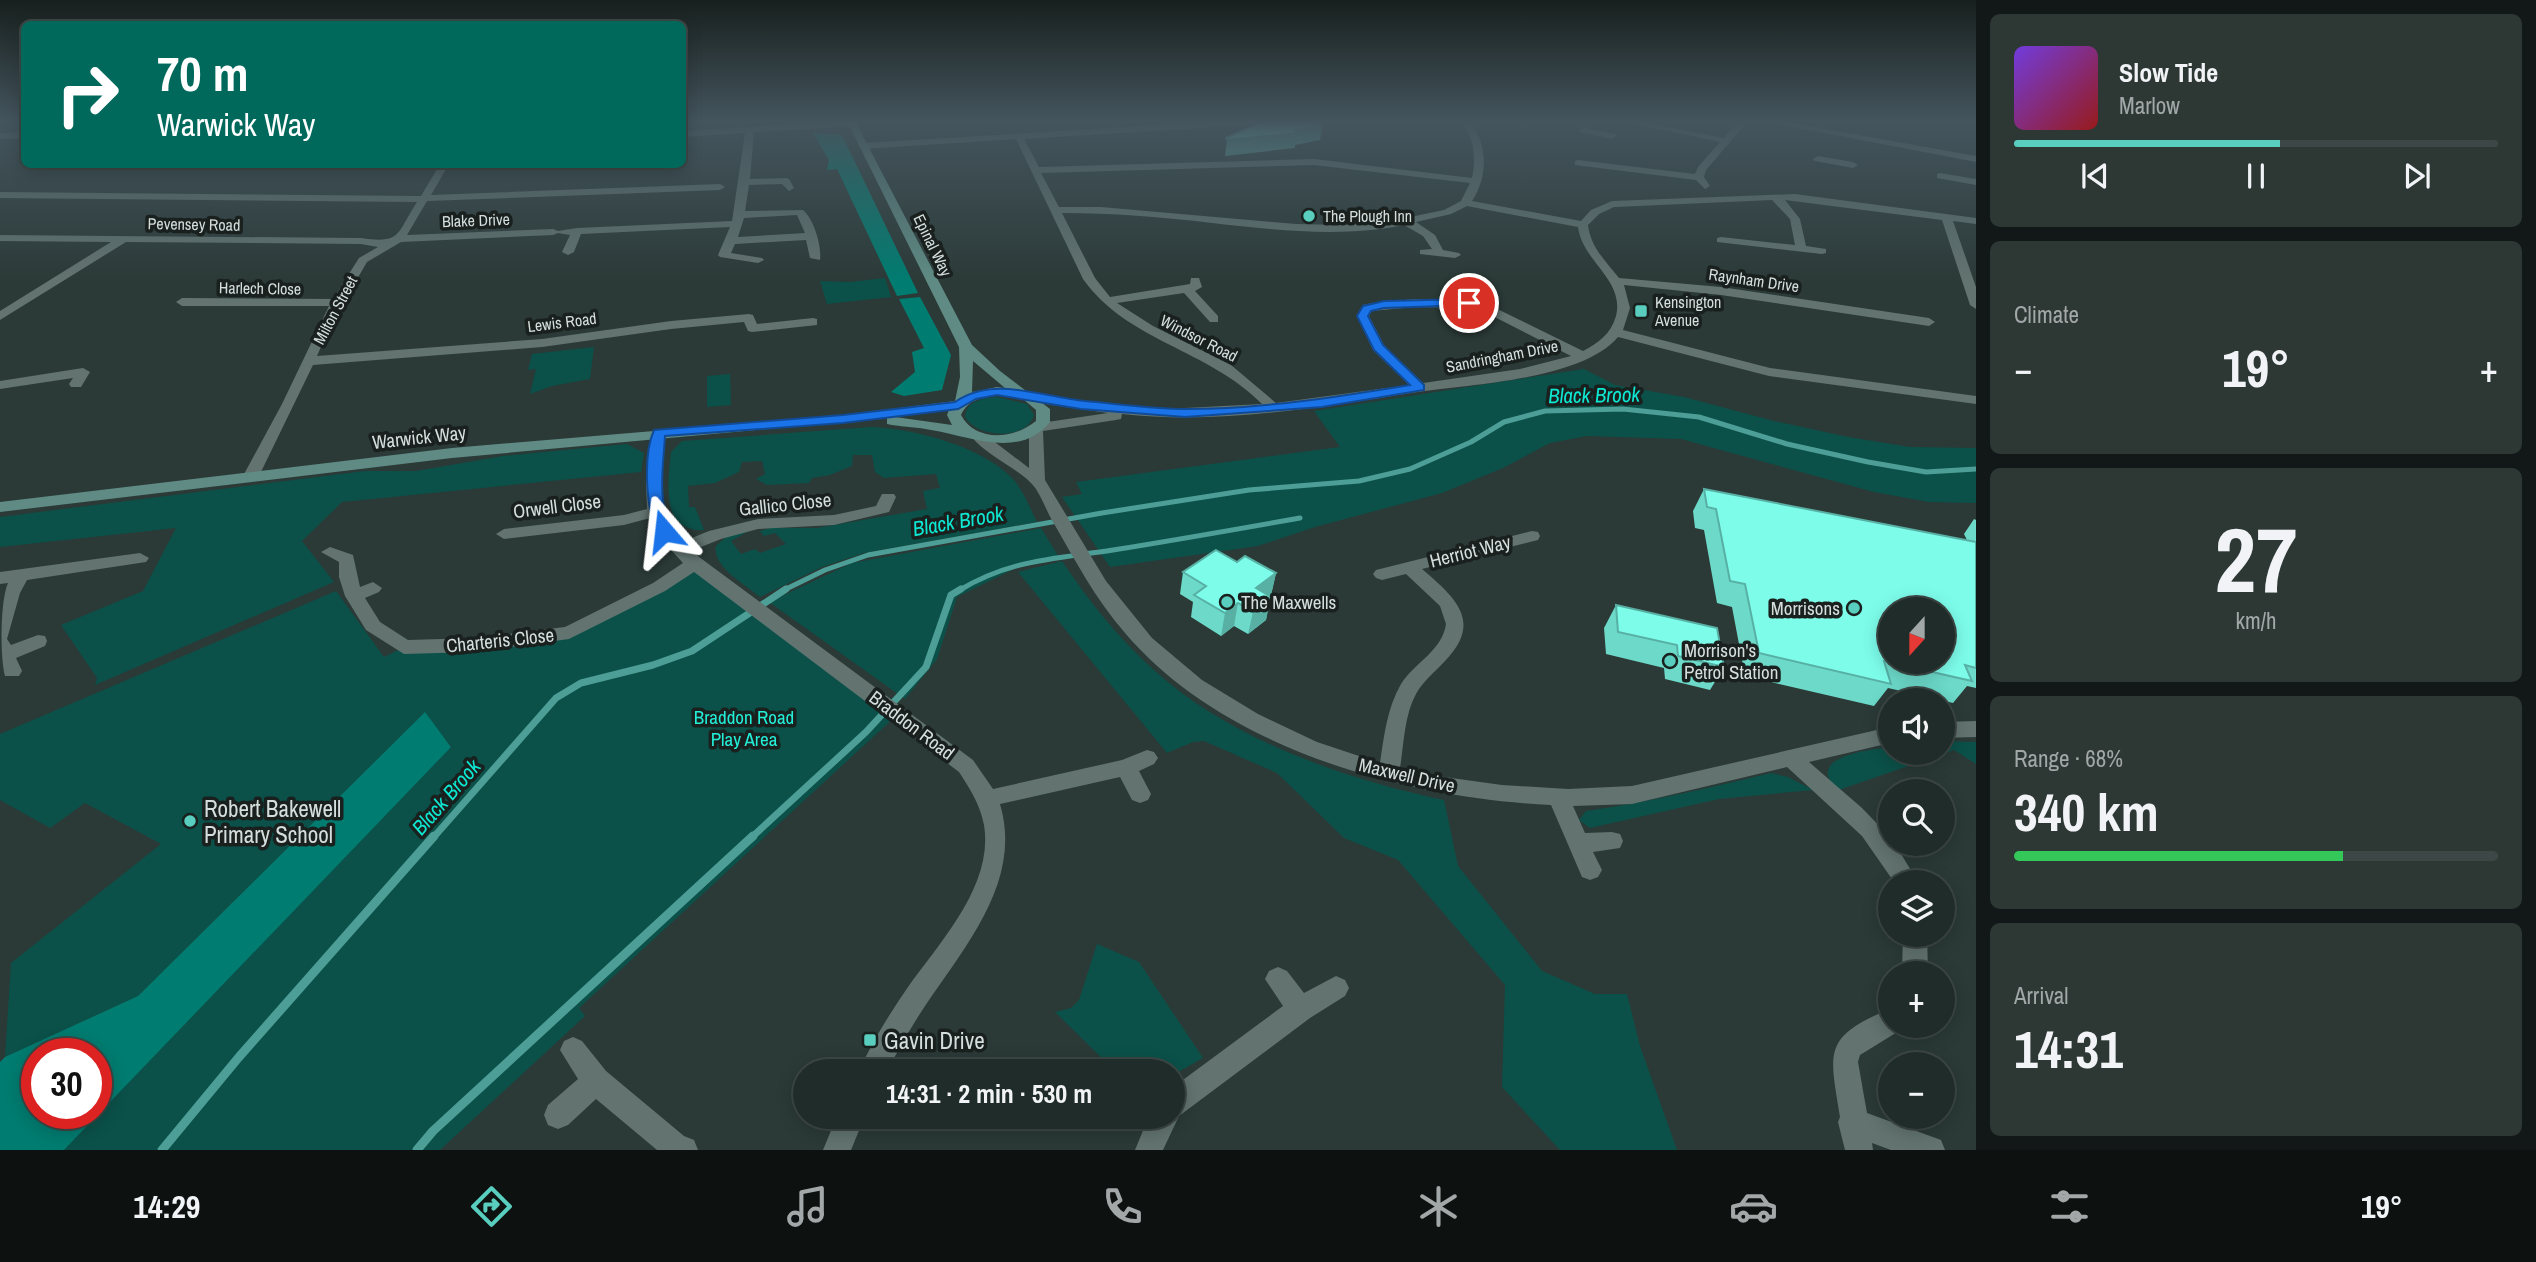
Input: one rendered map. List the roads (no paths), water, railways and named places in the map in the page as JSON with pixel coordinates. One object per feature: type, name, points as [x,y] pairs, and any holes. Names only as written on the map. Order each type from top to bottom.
[{"type":"street","name":"Milton Street","points":[[251,477],[289,404],[307,360],[363,260],[399,239],[439,175]]},
{"type":"street","points":[[745,175],[732,241],[724,255],[758,260]]},
{"type":"street","name":"Epinal Way","points":[[878,175],[966,347],[995,374],[1027,396]]},
{"type":"street","name":"Windsor Road","points":[[1038,175],[1089,279],[1107,301],[1141,326],[1225,367],[1252,386],[1273,408]]},
{"type":"street","points":[[1421,175],[1475,181]]},
{"type":"street","points":[[1465,203],[1476,175]]},
{"type":"street","points":[[1673,175],[1699,177],[1720,198]]},
{"type":"street","points":[[1940,176],[1975,182]]},
{"type":"street","points":[[744,182],[786,181],[789,188]]},
{"type":"street","points":[[0,195],[426,199],[720,187]]},
{"type":"street","points":[[1774,197],[1790,210],[1799,223],[1801,249]]},
{"type":"street","points":[[1583,225],[1595,212],[1612,204],[1774,197],[1821,199],[1976,221]]},
{"type":"street","points":[[1055,210],[1091,210],[1296,226],[1359,226],[1407,222],[1446,212],[1465,203],[1583,225]]},
{"type":"street","name":"Blake Drive","points":[[399,239],[577,231],[799,212],[804,216],[811,236]]},
{"type":"street","points":[[1946,216],[1976,305]]},
{"type":"street","points":[[1407,222],[1437,243],[1438,251]]},
{"type":"street","points":[[1583,225],[1585,240],[1616,281],[1623,305],[1616,332],[1716,359],[1803,378],[1976,400]]},
{"type":"street","points":[[568,252],[577,231]]},
{"type":"street","points":[[732,241],[811,236],[816,258]]},
{"type":"street","name":"Pevensey Road","points":[[0,238],[361,242],[388,245]]},
{"type":"street","points":[[0,316],[125,239]]},
{"type":"street","points":[[1721,240],[1746,247],[1822,251]]},
{"type":"street","points":[[1424,253],[1438,251],[1455,254]]},
{"type":"street","name":"Raynham Drive","points":[[1616,281],[1885,311],[1930,322]]},
{"type":"street","name":"Windsor Road","points":[[1107,301],[1196,286],[1214,319]]},
{"type":"street","name":"Harlech Close","points":[[170,312],[187,299],[305,304],[338,302]]},
{"type":"street","points":[[1420,388],[1378,347],[1363,316],[1367,309],[1384,304],[1479,304],[1582,356]]},
{"type":"street","name":"Lewis Road","points":[[307,360],[542,343],[671,325],[749,318],[752,328],[813,322]]},
{"type":"street","name":"Sandringham Drive","points":[[1027,396],[1140,411],[1185,413],[1310,405],[1528,371],[1582,356],[1609,340],[1616,332]]},
{"type":"street","points":[[966,347],[961,403],[954,415],[957,422],[976,435]]},
{"type":"street","points":[[0,385],[79,378],[92,358]]},
{"type":"street","name":"Warwick Way","points":[[0,507],[452,453],[843,419],[961,403],[972,396],[997,391],[1027,396]]},
{"type":"street","points":[[1027,396],[1039,403],[1045,415],[1037,428]]},
{"type":"street","name":"Sandringham Drive","points":[[1037,428],[1140,411]]},
{"type":"street","name":"Warwick Way","points":[[843,419],[913,422],[976,435],[1009,438],[1037,428]]},
{"type":"street","name":"Maxwell Drive","points":[[1037,428],[1037,481]]},
{"type":"street","points":[[656,512],[654,493],[659,433]]},
{"type":"street","name":"Maxwell Drive","points":[[976,435],[1037,481],[1124,620],[1145,643],[1208,693],[1273,730],[1324,753],[1389,773],[1494,794],[1559,799],[1632,795],[1878,738]]},
{"type":"street","name":"Gallico Close","points":[[681,549],[715,535],[758,524],[834,520],[883,509],[888,497]]},
{"type":"street","name":"Orwell Close","points":[[504,534],[624,520],[656,512]]},
{"type":"street","name":"Braddon Road","points":[[656,512],[664,531],[694,564],[966,766],[982,784],[990,799],[998,840],[989,880],[954,944],[914,1000],[880,1059]]},
{"type":"street","name":"Herriot Way","points":[[1382,574],[1532,536]]},
{"type":"street","name":"Charteris Close","points":[[330,552],[347,559],[348,577],[354,596],[373,626],[404,647],[475,645],[569,633],[659,587],[694,564]]},
{"type":"street","points":[[0,578],[139,558]]},
{"type":"street","name":"Herriot Way","points":[[1389,773],[1403,701],[1409,688],[1449,646],[1456,633],[1457,622],[1453,610],[1439,593],[1409,567]]},
{"type":"street","points":[[21,575],[11,593],[3,652],[38,641]]},
{"type":"street","points":[[354,596],[373,588]]},
{"type":"street","points":[[1955,730],[1976,729]]},
{"type":"street","points":[[1789,757],[1872,832],[1888,849],[1899,870]]},
{"type":"street","points":[[990,799],[1126,766],[1147,758]]},
{"type":"street","points":[[1126,766],[1140,794]]},
{"type":"street","points":[[1559,799],[1590,870]]},
{"type":"street","points":[[1579,843],[1612,841]]},
{"type":"street","points":[[1278,979],[1301,1009]]},
{"type":"street","points":[[1185,1095],[1301,1009],[1336,988]]},
{"type":"street","points":[[1878,1029],[1849,1047],[1845,1062],[1855,1136],[1931,1150]]},
{"type":"street","points":[[572,1050],[596,1081],[674,1146],[684,1150]]},
{"type":"street","points":[[558,1115],[596,1081]]},
{"type":"street","points":[[837,1150],[846,1129]]},
{"type":"street","points":[[1149,1150],[1157,1129]]},
{"type":"waterway","name":"Black Brook","points":[[786,589],[825,570],[868,555],[1249,490],[1359,481],[1410,469],[1471,442],[1504,422],[1545,411],[1623,409],[1699,417],[1787,444],[1868,462],[1926,472],[1976,469]]},
{"type":"waterway","name":"Black Brook","points":[[958,591],[977,580],[1015,566],[1300,518]]},
{"type":"waterway","name":"Black Brook","points":[[433,838],[556,698],[581,683],[653,665],[692,651],[786,589]]},
{"type":"waterway","name":"Black Brook","points":[[782,591],[786,589]]},
{"type":"waterway","name":"Black Brook","points":[[751,838],[866,732],[926,667],[951,595],[961,589]]},
{"type":"waterway","name":"Black Brook","points":[[162,1150],[239,1057],[434,836]]},
{"type":"waterway","name":"Black Brook","points":[[417,1150],[433,1131],[753,836]]},
{"type":"place","name":"The Plough Inn","points":[[1309,216]]},
{"type":"place","name":"Kensington Avenue","points":[[1641,311]]},
{"type":"place","name":"The Maxwells","points":[[1227,602]]},
{"type":"place","name":"Morrisons","points":[[1854,608]]},
{"type":"place","name":"Morrison's Petrol Station","points":[[1670,661]]},
{"type":"place","name":"Robert Bakewell Primary School","points":[[190,821]]},
{"type":"place","name":"Gavin Drive","points":[[870,1040]]},
{"type":"park label","name":"Braddon Road Play Area","points":[[744,728]]}]
